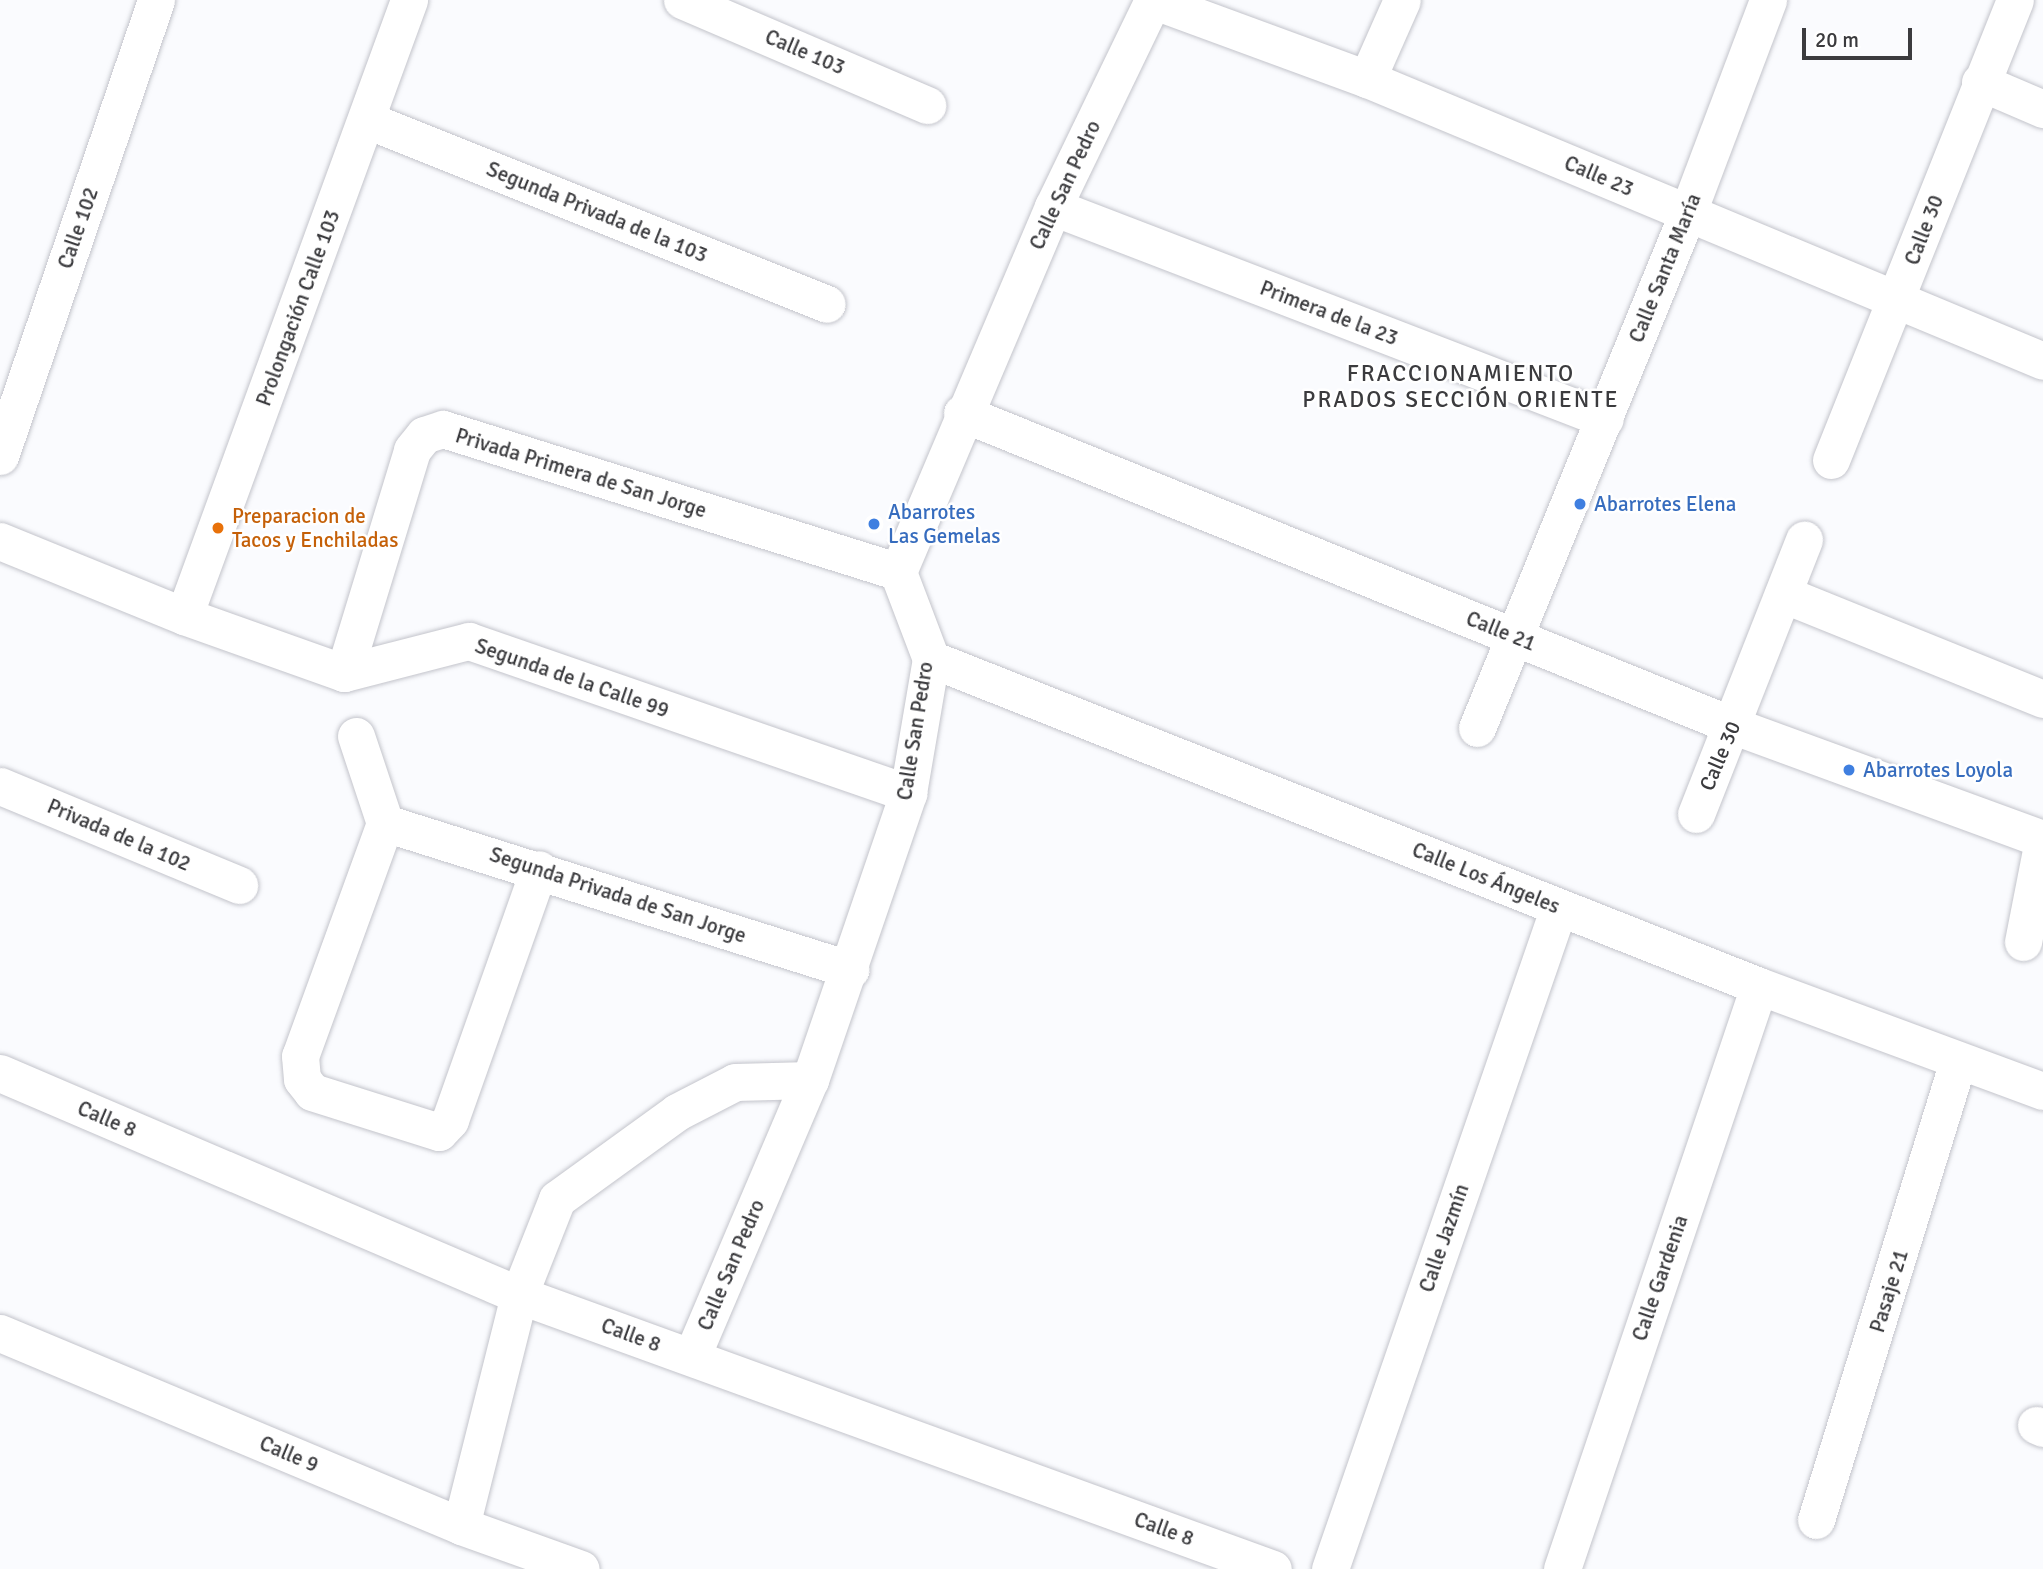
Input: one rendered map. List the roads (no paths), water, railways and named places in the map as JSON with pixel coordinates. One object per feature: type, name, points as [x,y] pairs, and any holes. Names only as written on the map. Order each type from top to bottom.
[{"type":"street","name":"Calle 102","points":[[0,456],[156,0]]},
{"type":"street","name":"Prolongación Calle 103","points":[[184,616],[409,0]]},
{"type":"street","name":"Calle 103","points":[[682,0],[723,8],[927,105]]},
{"type":"street","name":"Calle 23","points":[[1153,0],[1367,79],[2043,361]]},
{"type":"street","name":"Calle San Pedro","points":[[692,1356],[810,1080],[850,970],[908,793],[931,659],[898,572],[962,414],[1053,207],[1153,0]]},
{"type":"street","points":[[1367,79],[1402,0]]},
{"type":"street","name":"Calle Santa María","points":[[1477,728],[1517,637],[1688,212],[1768,0]]},
{"type":"street","name":"Calle 30","points":[[1831,460],[1898,300],[1980,82],[2015,0]]},
{"type":"street","points":[[1980,82],[2043,109]]},
{"type":"street","name":"Segunda Privada de la 103","points":[[367,120],[827,304]]},
{"type":"street","name":"Primera de la 23","points":[[1053,207],[1605,419]]},
{"type":"street","name":"Calle 21","points":[[962,414],[1734,726],[2043,840]]},
{"type":"street","name":"Privada Primera de San Jorge","points":[[344,673],[412,450],[424,435],[443,429],[898,572]]},
{"type":"street","name":"Calle 30","points":[[1696,814],[1734,726],[1804,540]]},
{"type":"street","points":[[0,541],[184,616],[344,673]]},
{"type":"street","points":[[1783,594],[2043,699]]},
{"type":"street","name":"Segunda de la Calle 99","points":[[344,673],[469,641],[908,793]]},
{"type":"street","name":"Calle Los Ángeles","points":[[931,659],[1759,986],[2043,1091]]},
{"type":"street","points":[[356,736],[385,822],[300,1056],[302,1079],[312,1092],[439,1132],[450,1120],[539,869]]},
{"type":"street","name":"Privada de la 102","points":[[0,786],[239,885]]},
{"type":"street","name":"Segunda Privada de San Jorge","points":[[385,822],[850,970]]},
{"type":"street","points":[[2023,942],[2043,840]]},
{"type":"street","name":"Calle Jazmín","points":[[1330,1569],[1559,907]]},
{"type":"street","name":"Calle Gardenia","points":[[1562,1569],[1759,986]]},
{"type":"street","name":"Pasaje 21","points":[[1816,1520],[1958,1060]]},
{"type":"street","name":"Calle 8","points":[[0,1073],[519,1295],[1273,1569]]},
{"type":"street","points":[[461,1526],[519,1295],[557,1199],[677,1112],[735,1082],[810,1080]]},
{"type":"street","name":"Calle 9","points":[[0,1334],[461,1526],[581,1569]]},
{"type":"place","name":"Abarrotes Elena","points":[[1580,504]]},
{"type":"place","name":"Abarrotes Las Gemelas","points":[[874,524]]},
{"type":"place","name":"Preparacion de Tacos y Enchiladas","points":[[218,528]]},
{"type":"place","name":"Abarrotes Loyola","points":[[1849,770]]},
{"type":"district","name":"FRACCIONAMIENTO PRADOS SECCIÓN ORIENTE","points":[[1461,387]]}]
